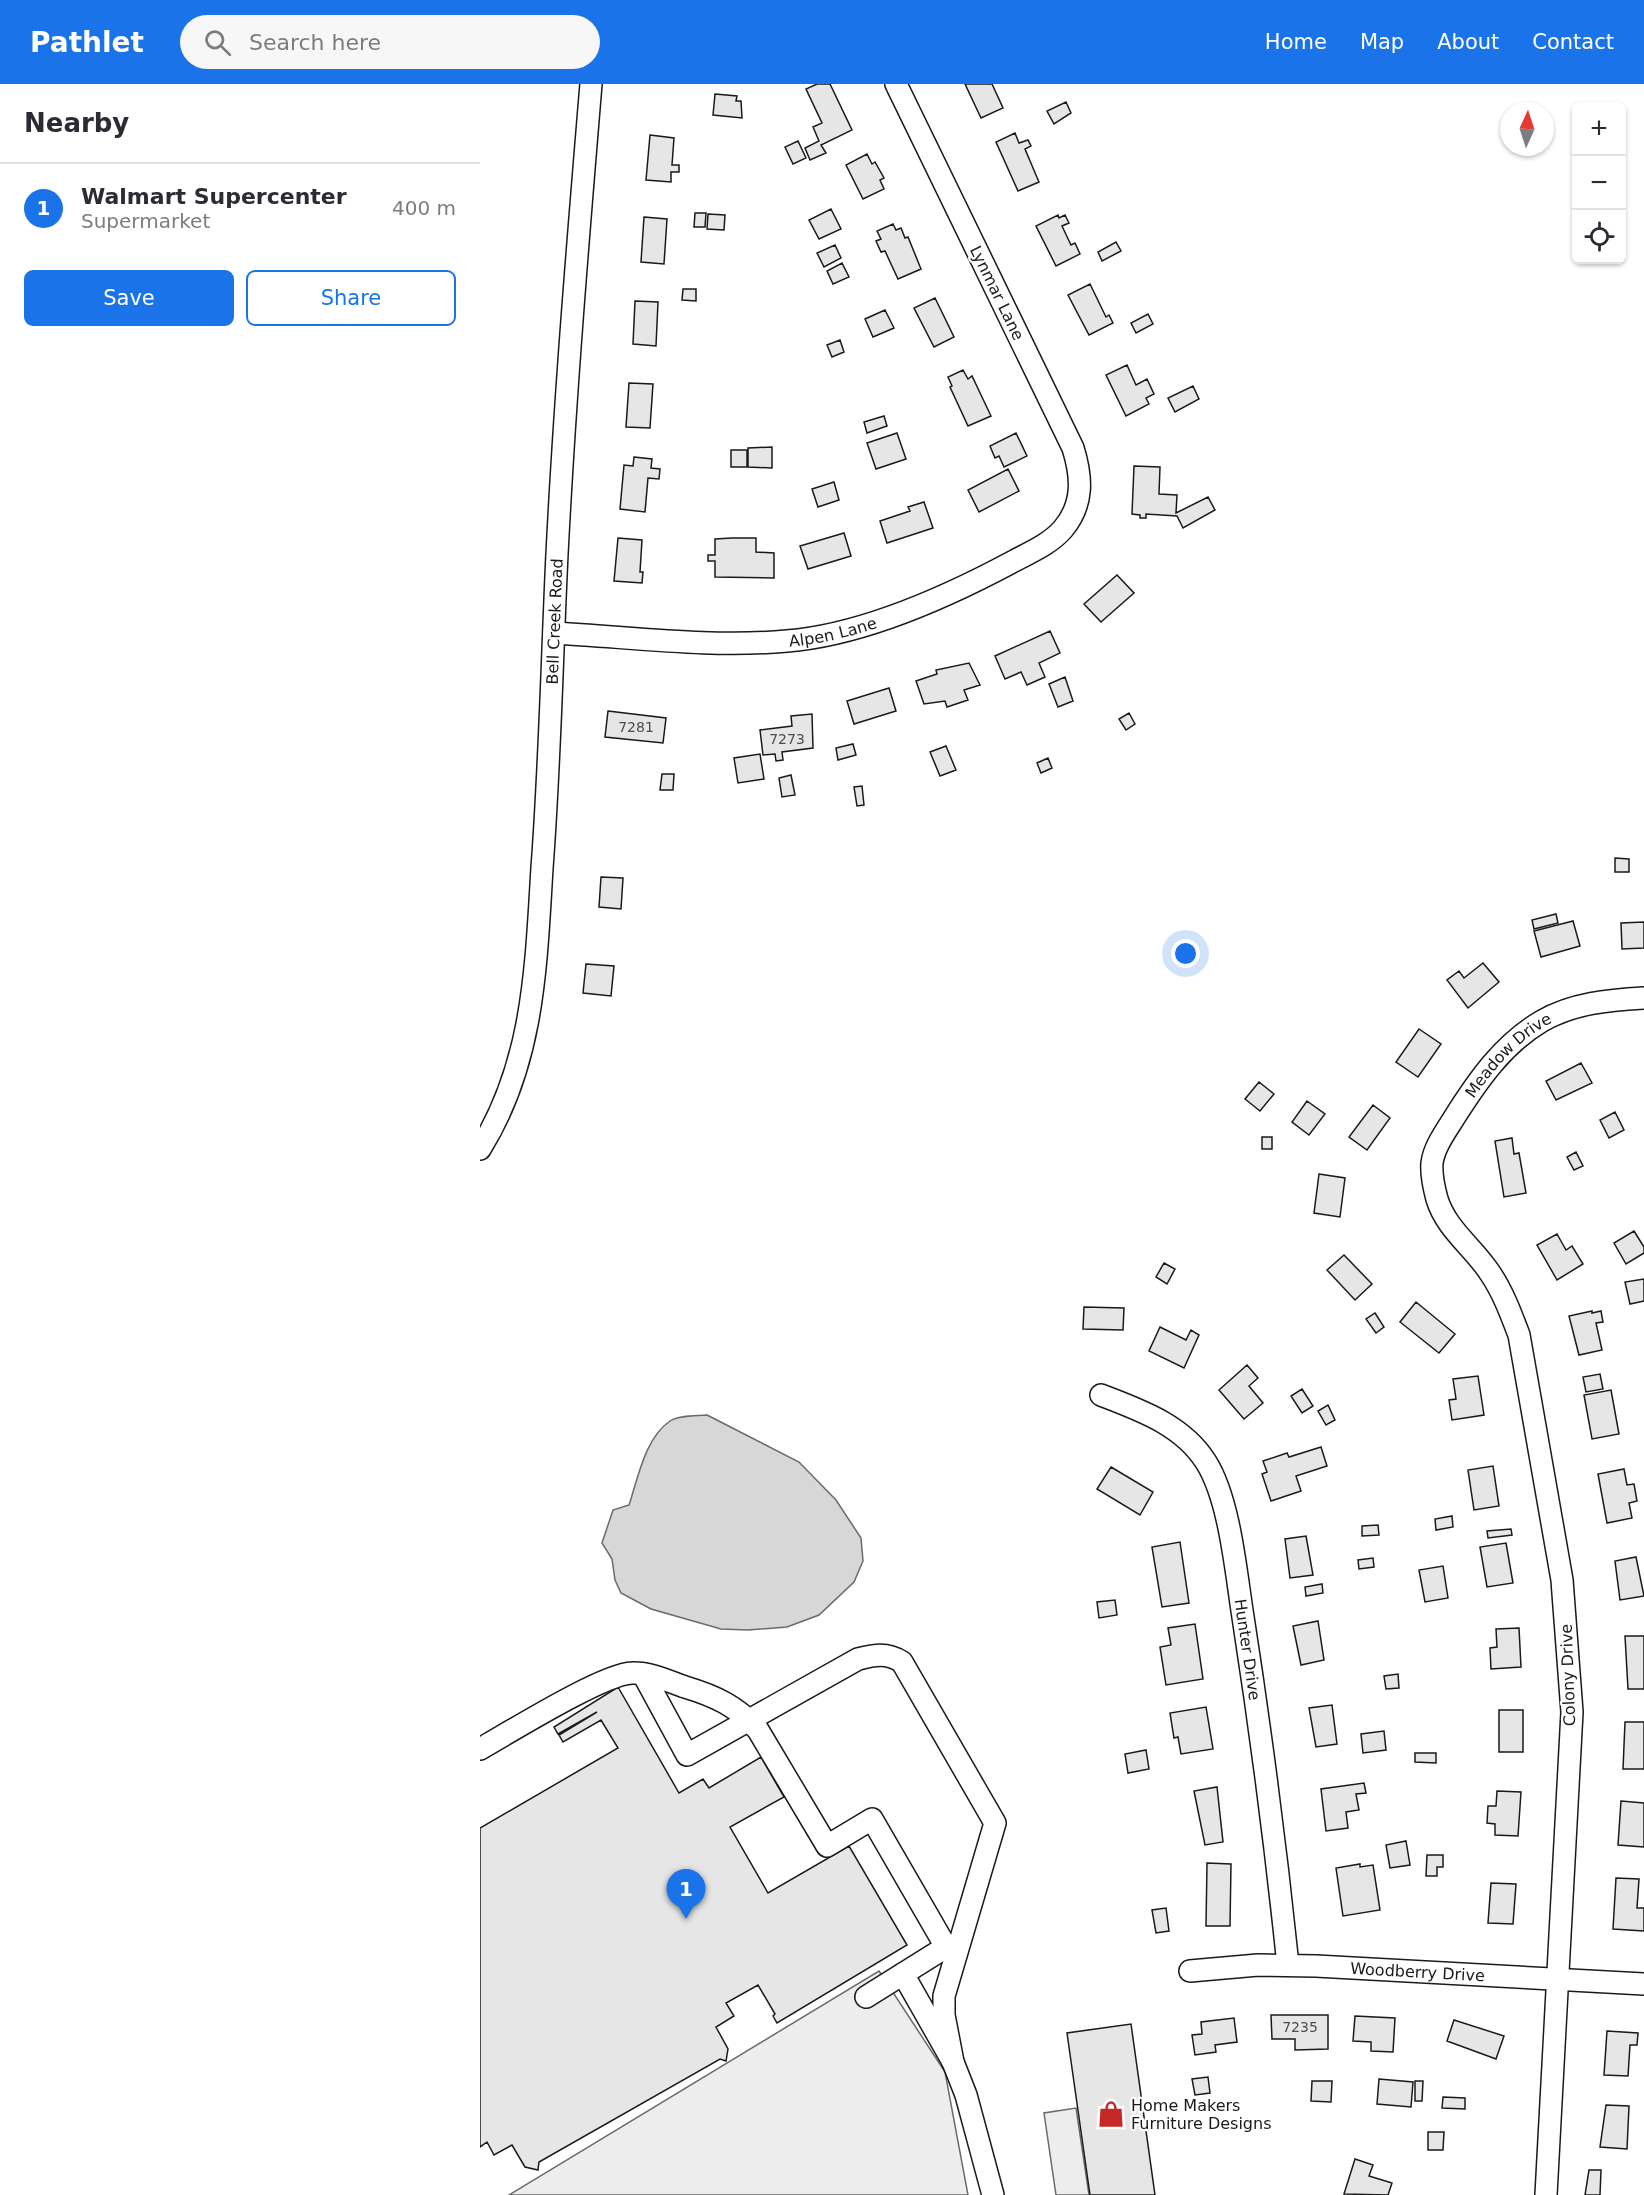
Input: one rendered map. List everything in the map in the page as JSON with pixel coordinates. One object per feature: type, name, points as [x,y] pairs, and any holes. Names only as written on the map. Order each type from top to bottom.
[{"type":"street","name":"Bell Creek Road","points":[[480,1149],[510,1094],[521,1061],[538,936],[546,825],[557,553],[591,84]]},
{"type":"street","name":"Lynmar Lane","points":[[896,84],[1073,448],[1081,486],[1077,506]]},
{"type":"street","name":"Alpen Lane","points":[[554,633],[742,644],[790,641],[828,634],[921,604],[986,576],[1046,544],[1062,530],[1077,506]]},
{"type":"street","name":"Meadow Drive","points":[[1433,1183],[1432,1163],[1444,1134],[1479,1078],[1500,1054],[1523,1034],[1565,1010],[1594,1002],[1644,998]]},
{"type":"street","name":"Colony Drive","points":[[1433,1183],[1438,1202],[1449,1223],[1491,1273],[1508,1306],[1519,1335],[1562,1580],[1572,1712],[1546,2195]]},
{"type":"street","name":"Hunter Drive","points":[[1101,1395],[1162,1421],[1178,1431],[1208,1464],[1220,1498],[1231,1541],[1260,1729],[1288,1965]]},
{"type":"street","points":[[643,1674],[687,1755],[858,1659],[876,1654],[892,1655],[902,1662],[995,1823],[952,1948],[944,1996],[944,2016],[953,2062]]},
{"type":"street","points":[[480,1749],[615,1676],[643,1674],[728,1702],[759,1730],[827,1846],[872,1819],[952,1948]]},
{"type":"street","points":[[866,1997],[952,1948]]},
{"type":"street","name":"Woodberry Drive","points":[[1190,1971],[1288,1965],[1644,1984]]},
{"type":"street","points":[[903,1974],[953,2062],[966,2095],[993,2195]]},
{"type":"shaded area","points":[[707,1415],[799,1462],[836,1500],[861,1538],[863,1561],[854,1582],[819,1615],[787,1627],[748,1630],[721,1629],[651,1609],[621,1593],[615,1580],[612,1559],[602,1543],[613,1510],[629,1505],[643,1459],[661,1428],[678,1418]]},
{"type":"shaded area","points":[[879,1971],[945,2072],[968,2195],[509,2195]]},
{"type":"shaded area","points":[[1076,2108],[1089,2195],[1056,2195],[1044,2113]]},
{"type":"building","points":[[817,84],[830,84],[852,130],[821,145],[826,153],[810,160],[805,148],[819,141],[813,127],[822,123],[806,89]]},
{"type":"building","points":[[965,84],[992,84],[1003,108],[981,118]]},
{"type":"building","points":[[715,94],[737,96],[736,101],[741,101],[742,118],[713,115]]},
{"type":"building","points":[[1066,102],[1071,113],[1054,124],[1047,111]]},
{"type":"building","points":[[1015,133],[1019,143],[1028,140],[1031,146],[1025,149],[1039,182],[1018,191],[996,142]]},
{"type":"building","points":[[650,135],[674,138],[672,165],[679,165],[679,172],[671,172],[671,182],[646,180]]},
{"type":"building","points":[[798,141],[806,158],[793,164],[785,147]]},
{"type":"building","points":[[867,154],[872,164],[875,162],[884,178],[880,180],[884,189],[863,199],[846,165]]},
{"type":"building","points":[[831,209],[841,229],[819,239],[809,220]]},
{"type":"building","points":[[695,213],[706,213],[705,227],[694,227]]},
{"type":"building","points":[[708,214],[725,215],[724,230],[707,229]]},
{"type":"building","points":[[1058,215],[1059,218],[1065,215],[1069,223],[1062,226],[1071,245],[1075,243],[1080,254],[1056,266],[1036,226]]},
{"type":"building","points":[[644,217],[667,219],[664,264],[641,262]]},
{"type":"building","points":[[893,224],[896,230],[901,228],[905,238],[908,237],[921,269],[898,279],[885,251],[881,252],[876,241],[881,239],[877,231]]},
{"type":"building","points":[[1116,242],[1121,251],[1102,261],[1098,252]]},
{"type":"building","points":[[835,245],[841,258],[824,267],[817,253]]},
{"type":"building","points":[[842,263],[849,277],[833,284],[827,271]]},
{"type":"building","points":[[1090,284],[1106,317],[1109,315],[1113,323],[1089,335],[1068,295]]},
{"type":"building","points":[[683,289],[696,289],[696,301],[682,300]]},
{"type":"building","points":[[935,298],[954,337],[934,347],[914,308]]},
{"type":"building","points":[[635,301],[658,302],[656,346],[633,344]]},
{"type":"building","points":[[885,310],[894,328],[873,337],[865,319]]},
{"type":"building","points":[[1148,314],[1153,324],[1136,333],[1131,323]]},
{"type":"building","points":[[840,340],[844,352],[832,357],[827,345]]},
{"type":"building","points":[[1127,365],[1136,385],[1147,379],[1154,394],[1146,398],[1149,404],[1126,416],[1106,375]]},
{"type":"building","points":[[963,370],[968,379],[972,376],[991,416],[968,426],[950,387],[952,386],[948,377]]},
{"type":"building","points":[[629,383],[653,384],[650,428],[626,427]]},
{"type":"building","points":[[1193,386],[1199,399],[1175,412],[1168,398]]},
{"type":"building","points":[[884,416],[887,426],[867,433],[864,422]]},
{"type":"building","points":[[897,433],[906,459],[876,469],[867,443]]},
{"type":"building","points":[[1016,433],[1027,456],[1004,467],[999,456],[995,458],[990,446]]},
{"type":"building","points":[[772,447],[772,468],[748,467],[748,448]]},
{"type":"building","points":[[731,450],[747,450],[747,467],[731,467]]},
{"type":"building","points":[[634,457],[652,459],[651,468],[660,469],[659,479],[648,478],[645,512],[620,509],[624,465],[633,466]]},
{"type":"building","points":[[1134,466],[1160,467],[1159,494],[1177,495],[1176,513],[1208,497],[1215,510],[1183,528],[1177,516],[1146,514],[1146,518],[1140,518],[1140,515],[1132,514]]},
{"type":"building","points":[[1008,469],[1019,491],[979,512],[968,490]]},
{"type":"building","points":[[834,482],[839,500],[818,507],[812,489]]},
{"type":"building","points":[[924,502],[933,528],[887,543],[880,521],[910,511],[908,507]]},
{"type":"building","points":[[844,533],[851,556],[808,569],[800,546]]},
{"type":"building","points":[[618,538],[642,540],[640,572],[643,572],[642,583],[614,581]]},
{"type":"building","points":[[756,538],[756,552],[774,553],[774,578],[715,577],[715,561],[708,561],[708,555],[715,555],[715,539]]},
{"type":"building","points":[[1117,575],[1134,593],[1101,622],[1084,604]]},
{"type":"building","points":[[1050,631],[1060,653],[1039,663],[1045,677],[1027,685],[1021,672],[1005,679],[995,656]]},
{"type":"building","points":[[969,663],[980,685],[964,690],[968,700],[947,707],[945,701],[924,704],[916,681],[937,674],[936,670]]},
{"type":"building","points":[[1065,677],[1073,701],[1058,707],[1049,684]]},
{"type":"building","points":[[889,688],[896,711],[854,724],[847,701]]},
{"type":"building","points":[[608,711],[666,718],[663,743],[605,737]]},
{"type":"building","points":[[1129,713],[1135,724],[1126,730],[1119,719]]},
{"type":"building","points":[[812,714],[813,748],[782,752],[783,760],[776,761],[775,754],[763,755],[760,730],[792,726],[791,716]]},
{"type":"building","points":[[853,744],[856,755],[838,760],[836,748]]},
{"type":"building","points":[[946,746],[956,770],[940,776],[930,752]]},
{"type":"building","points":[[760,754],[764,779],[738,783],[734,758]]},
{"type":"building","points":[[1048,758],[1052,768],[1041,773],[1037,763]]},
{"type":"building","points":[[662,774],[674,774],[673,790],[660,790]]},
{"type":"building","points":[[791,775],[795,795],[782,797],[779,778]]},
{"type":"building","points":[[862,786],[864,805],[857,806],[854,787]]},
{"type":"building","points":[[1615,858],[1629,859],[1629,872],[1615,872]]},
{"type":"building","points":[[601,877],[623,878],[621,909],[599,907]]},
{"type":"building","points":[[1556,914],[1558,923],[1534,929],[1532,920]]},
{"type":"building","points":[[1573,921],[1580,946],[1541,957],[1534,931]]},
{"type":"building","points":[[1644,922],[1644,948],[1622,949],[1621,923]]},
{"type":"building","points":[[1483,963],[1499,982],[1468,1008],[1447,980],[1459,971],[1464,978]]},
{"type":"building","points":[[586,964],[614,966],[611,996],[583,993]]},
{"type":"building","points":[[1419,1029],[1441,1044],[1418,1077],[1396,1062]]},
{"type":"building","points":[[1581,1063],[1592,1083],[1556,1100],[1546,1081]]},
{"type":"building","points":[[1259,1082],[1274,1094],[1260,1111],[1245,1099]]},
{"type":"building","points":[[1307,1101],[1325,1114],[1309,1135],[1292,1122]]},
{"type":"building","points":[[1373,1105],[1390,1118],[1367,1150],[1349,1137]]},
{"type":"building","points":[[1615,1112],[1624,1130],[1609,1138],[1600,1120]]},
{"type":"building","points":[[1262,1137],[1272,1137],[1272,1149],[1262,1149]]},
{"type":"building","points":[[1512,1138],[1514,1154],[1519,1153],[1526,1193],[1504,1197],[1495,1141]]},
{"type":"building","points":[[1576,1152],[1583,1166],[1574,1170],[1567,1157]]},
{"type":"building","points":[[1319,1174],[1345,1178],[1340,1217],[1314,1213]]},
{"type":"building","points":[[1634,1231],[1644,1247],[1644,1253],[1626,1264],[1614,1243]]},
{"type":"building","points":[[1557,1234],[1566,1250],[1572,1246],[1583,1264],[1557,1280],[1537,1245]]},
{"type":"building","points":[[1344,1255],[1372,1284],[1355,1300],[1327,1270]]},
{"type":"building","points":[[1164,1263],[1175,1269],[1167,1284],[1156,1277]]},
{"type":"building","points":[[1644,1279],[1644,1301],[1630,1304],[1625,1282]]},
{"type":"building","points":[[1416,1302],[1455,1334],[1439,1353],[1400,1322]]},
{"type":"building","points":[[1084,1307],[1124,1308],[1123,1330],[1083,1329]]},
{"type":"building","points":[[1592,1311],[1592,1313],[1601,1311],[1603,1322],[1596,1323],[1602,1350],[1579,1355],[1569,1316]]},
{"type":"building","points":[[1375,1313],[1384,1327],[1376,1333],[1366,1319]]},
{"type":"building","points":[[1160,1327],[1186,1340],[1191,1330],[1199,1335],[1184,1368],[1149,1351]]},
{"type":"building","points":[[1247,1365],[1258,1378],[1249,1386],[1263,1403],[1244,1419],[1219,1390]]},
{"type":"building","points":[[1600,1374],[1603,1389],[1586,1392],[1583,1377]]},
{"type":"building","points":[[1478,1376],[1484,1415],[1452,1420],[1449,1400],[1456,1399],[1453,1379]]},
{"type":"building","points":[[1302,1389],[1313,1406],[1302,1413],[1291,1396]]},
{"type":"building","points":[[1611,1390],[1619,1434],[1592,1439],[1584,1395]]},
{"type":"building","points":[[1328,1405],[1335,1420],[1326,1425],[1318,1411]]},
{"type":"building","points":[[1321,1447],[1327,1466],[1296,1476],[1301,1491],[1271,1501],[1262,1474],[1267,1472],[1263,1461],[1287,1453],[1289,1457]]},
{"type":"building","points":[[1493,1466],[1499,1506],[1474,1510],[1468,1470]]},
{"type":"building","points":[[1111,1467],[1153,1492],[1140,1515],[1097,1489]]},
{"type":"building","points":[[1624,1469],[1627,1485],[1634,1484],[1637,1501],[1629,1503],[1632,1518],[1607,1523],[1598,1474]]},
{"type":"building","points":[[1452,1516],[1453,1527],[1436,1530],[1435,1519]]},
{"type":"building","points":[[1378,1525],[1379,1535],[1362,1536],[1362,1526]]},
{"type":"building","points":[[1511,1529],[1512,1535],[1488,1538],[1487,1531]]},
{"type":"building","points":[[1306,1536],[1313,1575],[1290,1578],[1285,1539]]},
{"type":"building","points":[[1180,1542],[1189,1603],[1162,1607],[1152,1547]]},
{"type":"building","points":[[1506,1543],[1513,1583],[1487,1587],[1480,1547]]},
{"type":"building","points":[[1636,1557],[1644,1596],[1620,1600],[1615,1561]]},
{"type":"building","points":[[1373,1558],[1374,1567],[1359,1569],[1358,1560]]},
{"type":"building","points":[[1443,1566],[1448,1598],[1425,1602],[1419,1570]]},
{"type":"building","points":[[1322,1584],[1323,1593],[1306,1596],[1305,1587]]},
{"type":"building","points":[[1115,1600],[1117,1615],[1099,1618],[1097,1602]]},
{"type":"building","points":[[1318,1621],[1324,1660],[1301,1665],[1293,1626]]},
{"type":"building","points":[[1195,1624],[1203,1679],[1166,1685],[1160,1647],[1171,1645],[1168,1628]]},
{"type":"building","points":[[1519,1628],[1521,1667],[1491,1669],[1490,1648],[1497,1647],[1496,1629]]},
{"type":"building","points":[[1625,1636],[1644,1636],[1644,1689],[1628,1689]]},
{"type":"building","points":[[1398,1674],[1399,1688],[1386,1689],[1384,1676]]},
{"type":"building","points":[[618,1687],[679,1793],[703,1779],[709,1788],[761,1757],[784,1797],[730,1827],[768,1893],[849,1846],[907,1945],[777,2023],[773,2016],[775,2014],[758,1985],[726,2003],[734,2016],[716,2027],[728,2049],[726,2061],[720,2059],[539,2162],[538,2170],[525,2167],[512,2145],[494,2155],[487,2142],[480,2147],[480,1828],[618,1748],[601,1720],[563,1742],[559,1735],[597,1712],[558,1734],[554,1727]]},
{"type":"building","points":[[1332,1705],[1337,1744],[1316,1747],[1309,1708]]},
{"type":"building","points":[[1206,1707],[1213,1749],[1181,1754],[1178,1737],[1174,1738],[1170,1713]]},
{"type":"building","points":[[1499,1710],[1523,1710],[1523,1752],[1499,1752]]},
{"type":"building","points":[[1625,1722],[1644,1722],[1644,1769],[1623,1769]]},
{"type":"building","points":[[1384,1731],[1386,1750],[1363,1753],[1361,1734]]},
{"type":"building","points":[[1146,1750],[1149,1769],[1128,1773],[1125,1754]]},
{"type":"building","points":[[1415,1753],[1436,1753],[1436,1763],[1415,1762]]},
{"type":"building","points":[[1364,1783],[1366,1793],[1356,1794],[1359,1810],[1346,1812],[1348,1828],[1326,1831],[1321,1789]]},
{"type":"building","points":[[1217,1787],[1223,1842],[1205,1845],[1194,1791]]},
{"type":"building","points":[[1497,1791],[1521,1792],[1518,1836],[1495,1835],[1495,1824],[1487,1823],[1488,1806],[1496,1806]]},
{"type":"building","points":[[1621,1801],[1644,1803],[1644,1847],[1618,1845]]},
{"type":"building","points":[[1406,1841],[1410,1865],[1390,1868],[1386,1845]]},
{"type":"building","points":[[1427,1855],[1443,1855],[1443,1867],[1437,1867],[1437,1876],[1426,1876]]},
{"type":"building","points":[[1207,1863],[1231,1864],[1230,1926],[1206,1926]]},
{"type":"building","points":[[1360,1864],[1360,1867],[1373,1865],[1380,1910],[1343,1916],[1336,1868]]},
{"type":"building","points":[[1616,1878],[1639,1879],[1637,1908],[1644,1908],[1644,1931],[1613,1929]]},
{"type":"building","points":[[1491,1883],[1516,1884],[1513,1924],[1488,1923]]},
{"type":"building","points":[[1166,1908],[1169,1931],[1156,1933],[1152,1910]]},
{"type":"building","points":[[1271,2015],[1328,2015],[1328,2049],[1295,2050],[1295,2039],[1272,2039]]},
{"type":"building","points":[[1355,2016],[1395,2018],[1393,2052],[1371,2051],[1371,2042],[1353,2041]]},
{"type":"building","points":[[1234,2018],[1237,2042],[1215,2045],[1216,2052],[1195,2055],[1192,2035],[1202,2034],[1201,2022]]},
{"type":"building","points":[[1454,2020],[1504,2036],[1496,2059],[1447,2041]]},
{"type":"building","name":"Home Makers Furniture Designs","points":[[1131,2024],[1155,2195],[1090,2195],[1067,2033]]},
{"type":"building","points":[[1607,2031],[1638,2033],[1637,2045],[1630,2045],[1628,2076],[1604,2075]]},
{"type":"building","points":[[1208,2077],[1210,2093],[1195,2095],[1192,2079]]},
{"type":"building","points":[[1379,2079],[1413,2082],[1411,2107],[1377,2104]]},
{"type":"building","points":[[1312,2081],[1332,2081],[1331,2102],[1311,2101]]},
{"type":"building","points":[[1415,2081],[1423,2081],[1422,2101],[1415,2101]]},
{"type":"building","points":[[1443,2097],[1465,2098],[1465,2109],[1442,2108]]},
{"type":"building","points":[[1606,2105],[1629,2106],[1627,2149],[1600,2147]]},
{"type":"building","points":[[1428,2132],[1444,2132],[1443,2150],[1428,2150]]},
{"type":"building","points":[[1355,2159],[1373,2165],[1369,2176],[1392,2183],[1388,2195],[1344,2194]]},
{"type":"building","points":[[1589,2170],[1601,2170],[1600,2195],[1585,2195]]},
{"type":"place","name":"Walmart Supercenter","points":[[686,1919]]},
{"type":"place","name":"Home Makers Furniture Designs","points":[[1111,2114]]}]
